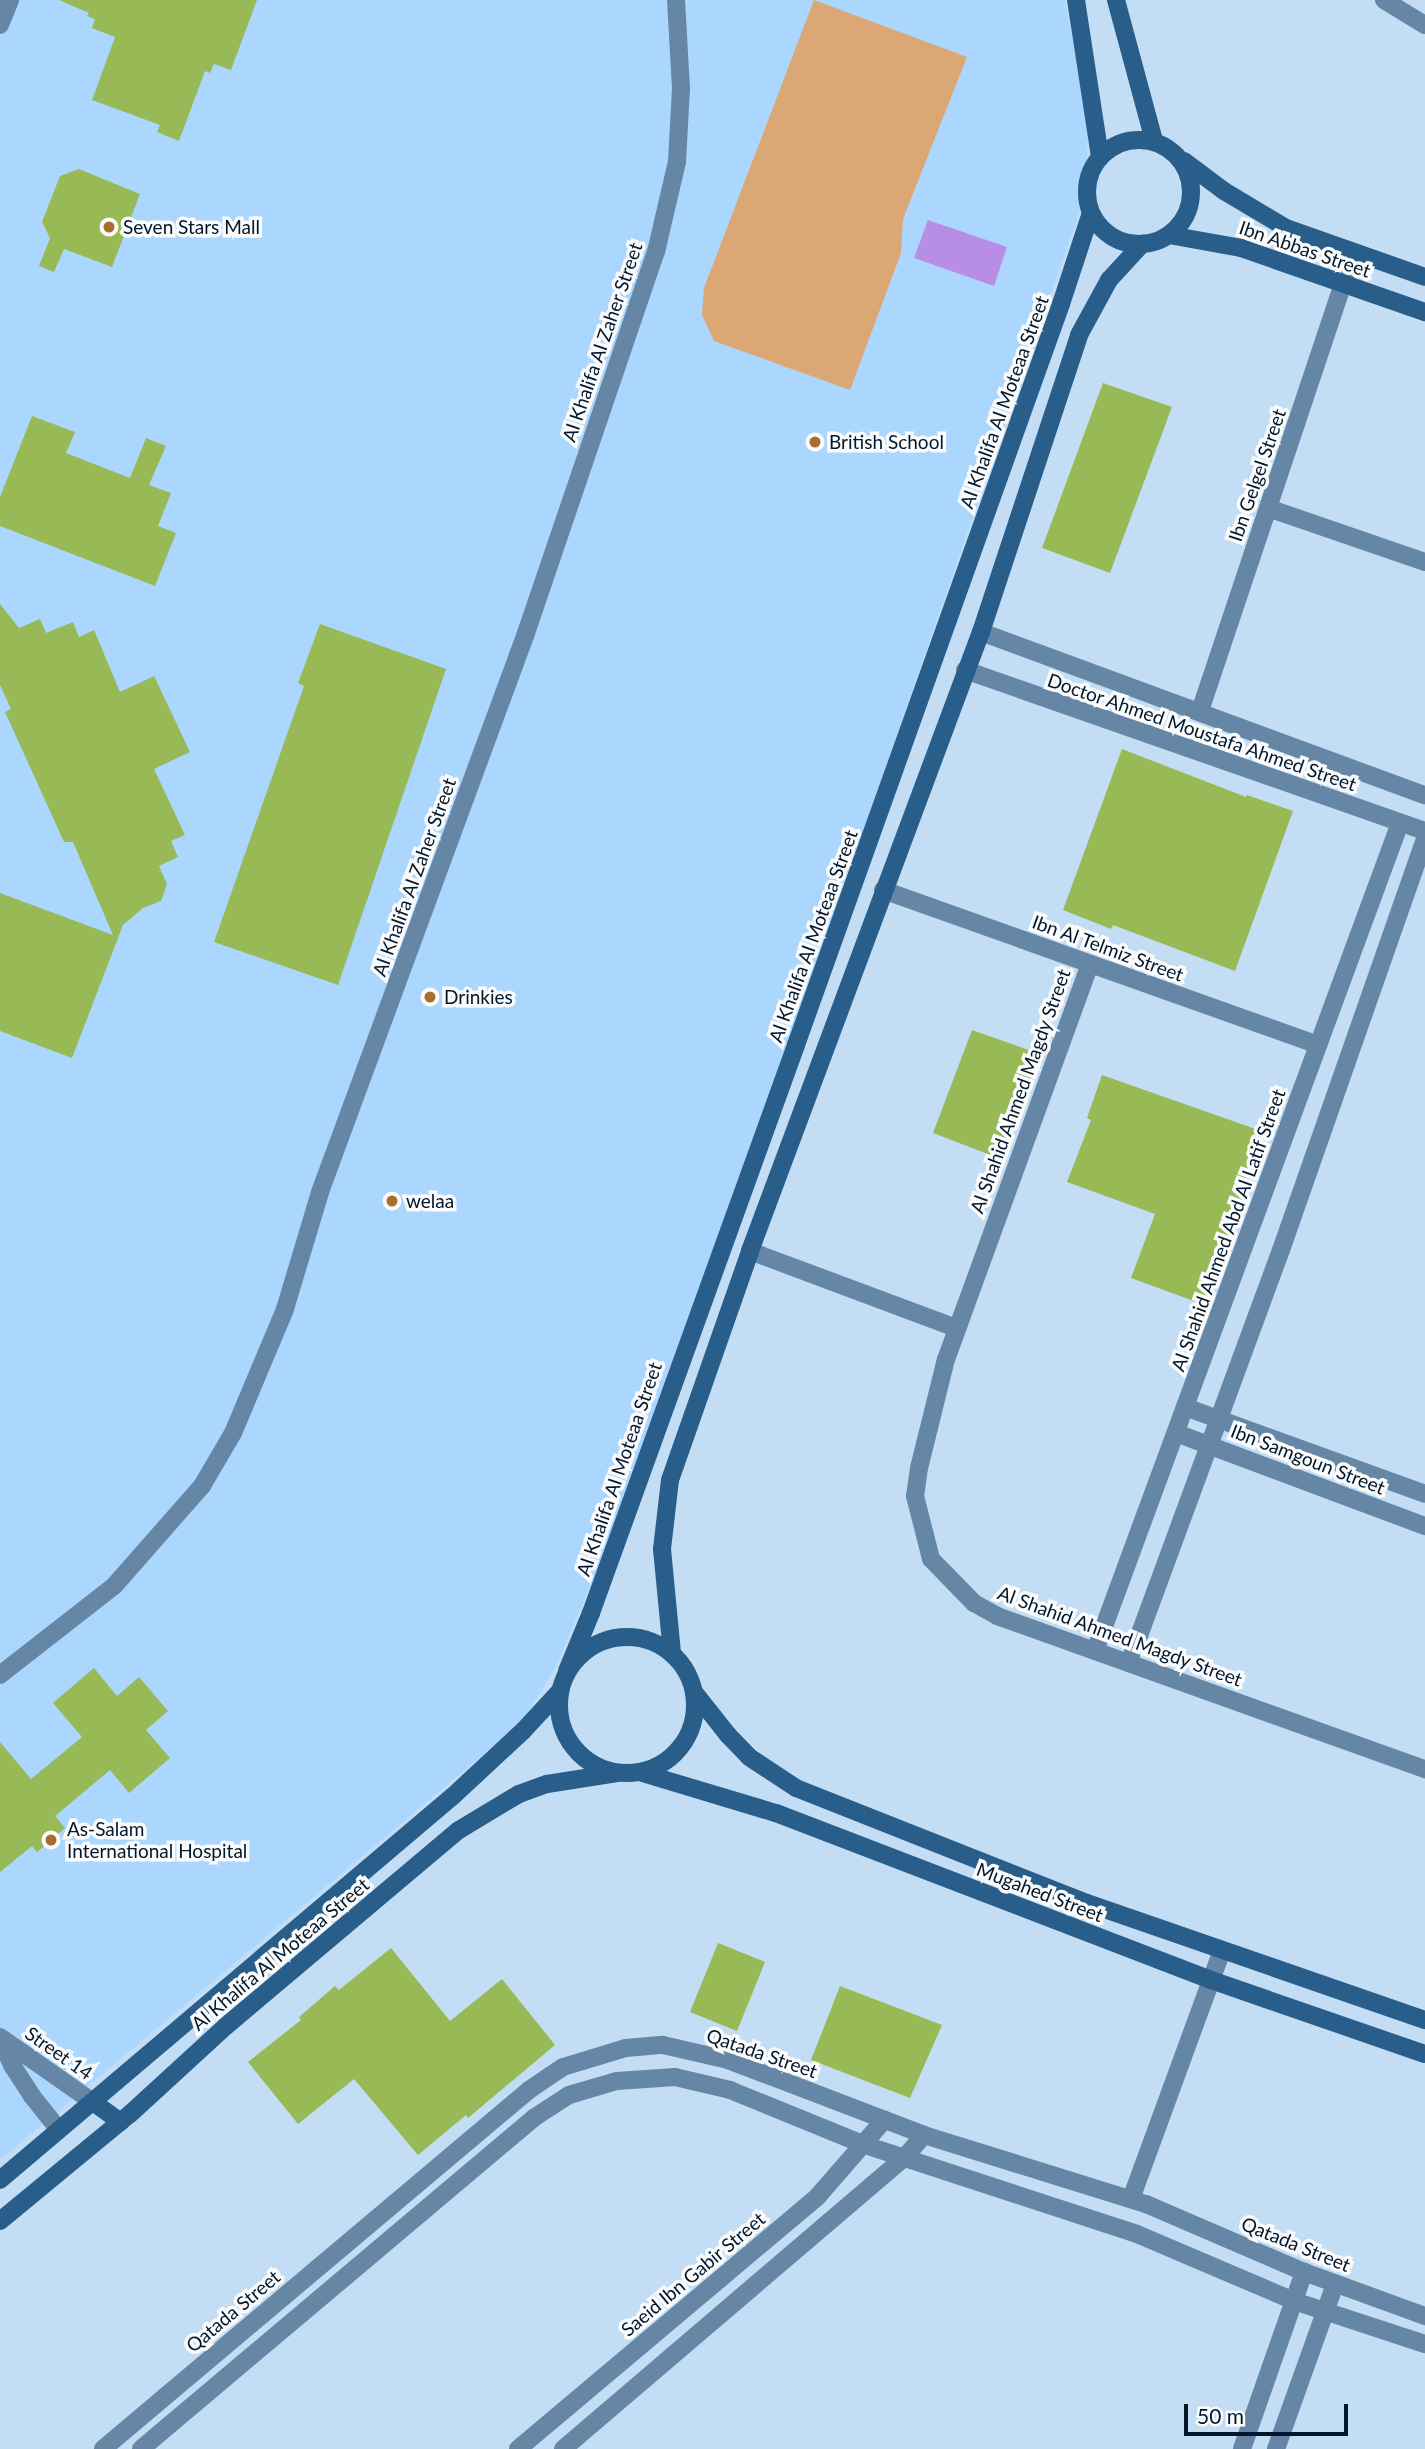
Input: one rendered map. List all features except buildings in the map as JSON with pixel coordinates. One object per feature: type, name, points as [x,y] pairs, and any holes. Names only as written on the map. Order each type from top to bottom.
[{"type":"street","points":[[0,25],[10,0]]},
{"type":"street","name":"Al Khalifa Al Zaher Street","points":[[0,1675],[114,1586],[202,1486],[233,1433],[285,1309],[320,1192],[525,636],[656,252],[677,162],[681,89],[676,0]]},
{"type":"street","points":[[1076,0],[1100,158]]},
{"type":"street","points":[[1116,0],[1154,141]]},
{"type":"street","points":[[1384,0],[1425,25]]},
{"type":"street","points":[[1126,140],[1154,141],[1165,145],[1180,158],[1188,173],[1192,190],[1189,207],[1182,223],[1169,235],[1142,244],[1123,242],[1106,233],[1091,213],[1086,190],[1088,176],[1108,149],[1126,140]]},
{"type":"street","name":"Ibn Abbas Street","points":[[1180,158],[1224,191],[1286,228],[1425,277]]},
{"type":"street","name":"Al Khalifa Al Moteaa Street","points":[[566,1671],[591,1613],[949,618],[1091,213]]},
{"type":"street","name":"Ibn Abbas Street","points":[[1169,235],[1241,248],[1425,312]]},
{"type":"street","points":[[672,1653],[662,1549],[663,1516],[670,1480],[750,1251],[981,632],[1079,335],[1109,280],[1142,244]]},
{"type":"street","name":"Ibn Gelgel Street","points":[[1200,711],[1353,253]]},
{"type":"street","points":[[1268,508],[1425,562]]},
{"type":"street","name":"Doctor Ahmed Moustafa Ahmed Street","points":[[981,632],[1425,796]]},
{"type":"street","name":"Doctor Ahmed Moustafa Ahmed Street","points":[[965,670],[1425,831]]},
{"type":"street","name":"Al Shahid Ahmed Abd Al Latif Street","points":[[1095,1651],[1400,823]]},
{"type":"street","points":[[1129,1663],[1220,1420],[1425,839]]},
{"type":"street","name":"Ibn Al Telmiz Street","points":[[883,890],[1318,1045]]},
{"type":"street","name":"Al Shahid Ahmed Magdy Street","points":[[1090,964],[956,1328],[919,1468],[915,1496],[930,1559],[947,1579],[974,1603],[997,1616],[1425,1769]]},
{"type":"street","points":[[750,1251],[956,1328]]},
{"type":"street","points":[[675,1375],[702,1385]]},
{"type":"street","name":"Ibn Samgoun Street","points":[[1185,1407],[1425,1494]]},
{"type":"street","name":"Ibn Samgoun Street","points":[[1176,1433],[1425,1525]]},
{"type":"street","points":[[627,1636],[651,1640],[672,1653],[686,1671],[694,1692],[692,1724],[676,1752],[659,1765],[639,1772],[617,1773],[596,1766],[571,1744],[565,1735],[559,1714],[559,1692],[566,1671],[582,1653],[603,1640],[627,1636]]},
{"type":"street","name":"Al Khalifa Al Moteaa Street","points":[[0,2180],[453,1796],[523,1731],[559,1692]]},
{"type":"street","name":"Mugahed Street","points":[[694,1692],[727,1735],[749,1757],[796,1788],[1087,1903],[1425,2020]]},
{"type":"street","name":"Mugahed Street","points":[[639,1772],[776,1814],[1211,1980],[1425,2054]]},
{"type":"street","name":"Al Khalifa Al Moteaa Street","points":[[0,2221],[121,2122],[226,2026],[459,1830],[519,1794],[547,1784],[617,1773]]},
{"type":"street","points":[[1106,2223],[1131,2199],[1222,1951]]},
{"type":"street","name":"Street 14","points":[[0,2038],[93,2102]]},
{"type":"street","name":"Street 14","points":[[0,2038],[18,2075],[59,2130]]},
{"type":"street","name":"Qatada Street","points":[[103,2449],[530,2090],[564,2067],[626,2048],[663,2045],[728,2060],[924,2135],[1131,2199],[1304,2272],[1425,2315]]},
{"type":"street","points":[[141,2449],[535,2117],[569,2095],[617,2081],[675,2077],[730,2090],[865,2145],[1137,2234],[1294,2301],[1425,2344]]},
{"type":"street","points":[[93,2102],[121,2122]]},
{"type":"street","name":"Saeid Ibn Gabir Street","points":[[518,2449],[818,2196],[884,2120]]},
{"type":"street","points":[[59,2130],[80,2154]]},
{"type":"street","points":[[563,2449],[904,2158],[924,2135]]},
{"type":"street","points":[[1131,2199],[1137,2234]]},
{"type":"street","points":[[1242,2449],[1304,2272]]},
{"type":"street","points":[[1276,2449],[1335,2284]]},
{"type":"shaded area","points":[[0,0],[1065,0],[1088,128],[1086,193],[784,1058],[611,1538],[555,1668],[522,1722],[0,2160]]},
{"type":"shaded area","points":[[814,0],[967,57],[903,219],[901,253],[850,390],[714,341],[702,315],[704,288]]},
{"type":"shaded area","points":[[928,220],[1007,247],[994,286],[914,258]]},
{"type":"place","name":"Seven Stars Mall","points":[[109,227]]},
{"type":"place","name":"British School","points":[[815,442]]},
{"type":"place","name":"Drinkies","points":[[430,997]]},
{"type":"place","name":"welaa","points":[[392,1201]]},
{"type":"place","name":"As-Salam International Hospital","points":[[51,1840]]}]
